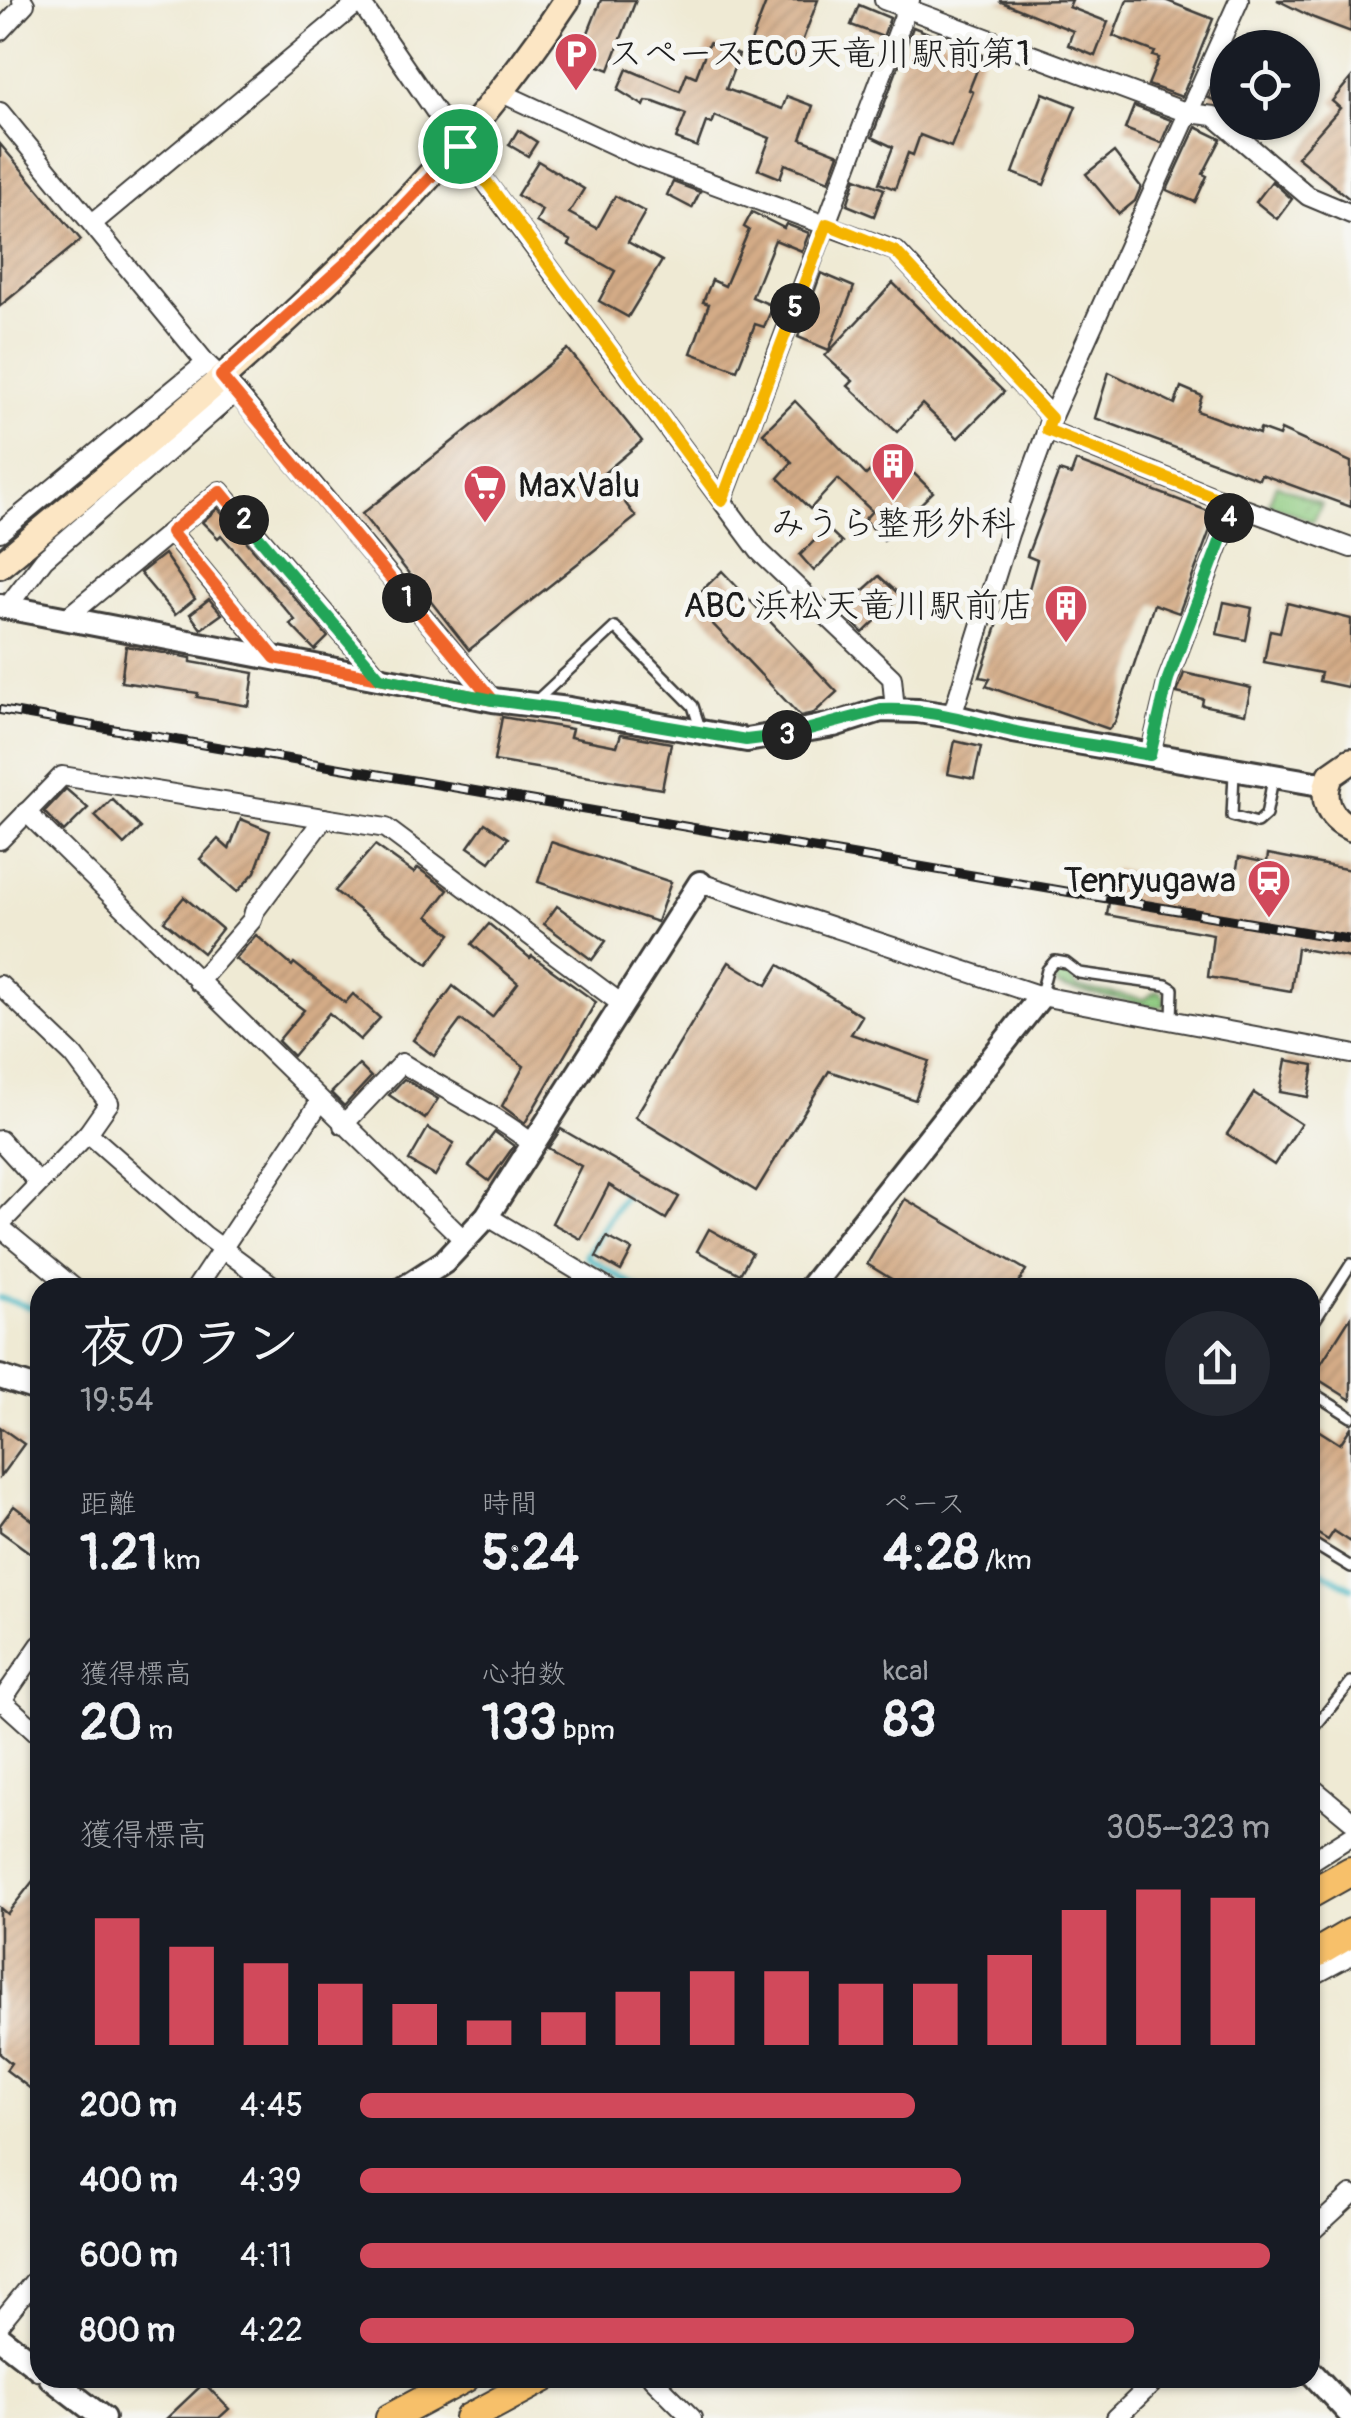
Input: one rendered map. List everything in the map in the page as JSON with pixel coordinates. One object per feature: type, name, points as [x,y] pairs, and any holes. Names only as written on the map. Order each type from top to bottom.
[{"type":"highway","points":[[1320,1889],[1351,1872]]},
{"type":"highway","points":[[1320,1950],[1351,1932]]},
{"type":"highway","points":[[390,2418],[446,2388]]},
{"type":"highway","points":[[469,2418],[525,2388]]},
{"type":"main road","points":[[0,565],[219,379],[368,243],[460,146],[567,0]]},
{"type":"main road","points":[[1351,762],[1338,767],[1326,785],[1327,806],[1332,816],[1351,828]]},
{"type":"street","points":[[93,224],[360,0],[460,146],[759,551],[892,678],[896,710]]},
{"type":"street","points":[[884,0],[909,4],[1188,114],[1214,116],[1308,196],[1351,214]]},
{"type":"street","points":[[952,716],[1009,534],[1049,424],[1239,0]]},
{"type":"street","points":[[0,31],[25,1]]},
{"type":"street","points":[[722,501],[909,4]]},
{"type":"street","points":[[502,93],[640,157],[896,252],[1049,424],[1234,505],[1351,548]]},
{"type":"street","points":[[0,112],[219,379],[493,700]]},
{"type":"street","points":[[0,532],[219,379]]},
{"type":"street","points":[[219,379],[2,606],[493,700],[746,740],[773,738],[896,710],[952,716],[1013,732],[1326,785]]},
{"type":"street","points":[[64,620],[220,491],[380,678]]},
{"type":"street","points":[[1150,755],[1168,679],[1234,505]]},
{"type":"street","points":[[171,532],[275,658]]},
{"type":"street","points":[[0,840],[62,776],[386,828],[623,1005]]},
{"type":"street","points":[[26,812],[464,1240]]},
{"type":"street","points":[[198,982],[252,920],[324,818]]},
{"type":"street","points":[[419,1278],[444,1262],[486,1216],[700,883],[1041,996],[1351,1054]]},
{"type":"street","points":[[0,985],[74,1056],[108,1103],[88,1133],[0,1226],[62,1278]]},
{"type":"street","points":[[818,1278],[1041,996]]},
{"type":"street","points":[[343,1125],[402,1063],[452,1095],[498,1116],[533,1144]]},
{"type":"street","points":[[202,1278],[320,1102]]},
{"type":"street","points":[[88,1133],[262,1278]]},
{"type":"street","points":[[0,1140],[38,1182]]},
{"type":"street","points":[[486,1216],[590,1278]]},
{"type":"street","points":[[0,1377],[30,1387]]},
{"type":"street","points":[[30,1659],[1,1701],[30,1726]]},
{"type":"street","points":[[1320,1794],[1351,1820]]},
{"type":"street","points":[[1320,1856],[1351,1836]]},
{"type":"street","points":[[1320,1971],[1351,1955]]},
{"type":"street","points":[[1320,2223],[1351,2194]]},
{"type":"street","points":[[0,2323],[30,2286]]},
{"type":"street","points":[[0,2338],[30,2361]]},
{"type":"street","points":[[1320,2382],[1351,2415]]},
{"type":"street","points":[[63,2388],[102,2418]]},
{"type":"street","points":[[662,2388],[692,2418]]},
{"type":"street","points":[[1116,2418],[1148,2388]]},
{"type":"lane","points":[[531,705],[615,627],[693,706],[701,732]]},
{"type":"lane","points":[[1235,770],[1232,816],[1257,823],[1266,815],[1273,776]]},
{"type":"lane","points":[[1041,996],[1048,970],[1055,961],[1066,963],[1078,973],[1166,985],[1173,990],[1172,1020]]},
{"type":"lane","points":[[1320,1312],[1351,1264]]},
{"type":"lane","points":[[1320,1397],[1351,1417]]},
{"type":"lane","points":[[1320,1548],[1351,1567]]},
{"type":"lane","points":[[1320,1720],[1351,1682]]},
{"type":"green space","points":[[1276,484],[1322,504],[1313,522],[1269,503]]},
{"type":"green space","points":[[1067,972],[1077,987],[1145,999],[1156,991],[1161,992],[1166,1002],[1163,1007],[1155,1007],[1064,988],[1057,985],[1055,976]]},
{"type":"building","points":[[601,0],[636,0],[609,70],[578,58]]},
{"type":"building","points":[[767,0],[818,0],[795,60],[751,42]]},
{"type":"building","points":[[1072,0],[1069,7],[1108,22],[1095,56],[1068,45],[1073,31],[999,1]]},
{"type":"building","points":[[1127,0],[1165,0],[1213,19],[1182,97],[1148,85],[1159,58],[1153,56],[1155,52],[1113,36]]},
{"type":"building","points":[[1277,0],[1351,0],[1351,32],[1314,18]]},
{"type":"building","points":[[859,5],[890,18],[883,37],[851,25]]},
{"type":"building","points":[[913,27],[983,55],[951,147],[920,135],[913,155],[908,153],[895,189],[879,183],[893,147],[872,137]]},
{"type":"building","points":[[709,43],[739,55],[726,89],[782,109],[787,96],[813,106],[801,139],[839,154],[829,181],[785,164],[780,178],[758,169],[770,138],[715,116],[712,124],[706,122],[697,147],[676,139],[686,114],[654,102],[646,101],[644,106],[618,90],[627,69],[680,91],[687,73],[696,77]]},
{"type":"building","points":[[1351,78],[1351,200],[1297,157],[1312,140],[1320,140],[1320,131],[1340,108],[1332,101]]},
{"type":"building","points":[[1043,93],[1076,106],[1044,185],[1013,173]]},
{"type":"building","points":[[1134,106],[1171,120],[1161,143],[1125,129]]},
{"type":"building","points":[[1196,127],[1210,134],[1210,140],[1220,140],[1203,174],[1207,176],[1195,202],[1167,190]]},
{"type":"building","points":[[518,130],[537,142],[528,156],[509,145]]},
{"type":"building","points":[[0,144],[81,240],[0,306]]},
{"type":"building","points":[[1114,152],[1141,187],[1135,201],[1119,214],[1086,174]]},
{"type":"building","points":[[538,161],[584,189],[569,213],[597,228],[615,196],[645,212],[628,242],[662,261],[628,317],[599,301],[615,271],[536,222],[542,210],[517,195]]},
{"type":"building","points":[[856,178],[884,189],[874,216],[847,205]]},
{"type":"building","points":[[1272,181],[1292,199],[1277,219],[1256,202]]},
{"type":"building","points":[[673,182],[700,192],[692,208],[667,195]]},
{"type":"building","points":[[752,212],[784,228],[786,224],[809,233],[802,251],[775,240],[752,297],[773,306],[764,327],[755,324],[737,370],[691,353],[709,304],[703,302],[712,280],[725,286],[749,230],[744,227]]},
{"type":"building","points":[[821,273],[854,287],[829,350],[798,337]]},
{"type":"building","points":[[893,283],[1004,392],[958,438],[922,404],[897,432],[848,386],[853,381],[825,356]]},
{"type":"building","points":[[568,349],[642,441],[603,474],[636,517],[469,650],[362,514]]},
{"type":"building","points":[[1109,372],[1175,404],[1181,387],[1202,396],[1197,411],[1259,434],[1260,429],[1279,436],[1281,430],[1351,462],[1351,507],[1261,474],[1259,479],[1095,418]]},
{"type":"building","points":[[795,401],[866,475],[891,451],[933,492],[884,540],[864,520],[872,511],[838,479],[810,509],[778,478],[792,462],[763,433]]},
{"type":"building","points":[[1076,461],[1216,514],[1179,613],[1154,604],[1115,722],[1109,729],[986,686],[990,679],[980,677],[1004,605],[1023,610],[1037,560],[1027,556],[1059,471],[1071,475]]},
{"type":"building","points":[[218,508],[328,637],[315,650],[290,624],[295,620],[221,535],[218,538],[202,522]]},
{"type":"building","points":[[827,528],[842,542],[814,571],[800,555]]},
{"type":"building","points":[[164,554],[195,599],[175,615],[140,573]]},
{"type":"building","points":[[722,571],[837,692],[814,713],[800,716],[691,601]]},
{"type":"building","points":[[879,576],[901,596],[863,633],[845,615],[864,598],[859,594]]},
{"type":"building","points":[[209,599],[222,614],[201,629],[190,614]]},
{"type":"building","points":[[1224,602],[1252,608],[1246,640],[1217,634]]},
{"type":"building","points":[[1287,603],[1351,619],[1347,687],[1319,681],[1321,673],[1264,662],[1270,630],[1280,632]]},
{"type":"building","points":[[126,646],[254,673],[249,706],[197,697],[198,693],[121,682]]},
{"type":"building","points":[[1184,673],[1251,688],[1245,714],[1202,705],[1203,699],[1177,693]]},
{"type":"building","points":[[502,717],[572,729],[570,737],[617,746],[621,734],[671,743],[662,789],[494,761]]},
{"type":"building","points":[[955,741],[981,747],[974,779],[948,774]]},
{"type":"building","points":[[66,789],[88,808],[64,832],[44,812]]},
{"type":"building","points":[[112,799],[141,828],[124,845],[95,816]]},
{"type":"building","points":[[241,819],[270,831],[255,872],[237,892],[200,859],[218,839],[229,849]]},
{"type":"building","points":[[485,823],[508,838],[490,862],[468,847]]},
{"type":"building","points":[[551,842],[671,882],[657,922],[538,882]]},
{"type":"building","points":[[375,845],[414,873],[418,868],[448,890],[428,916],[451,934],[428,964],[335,891]]},
{"type":"building","points":[[1268,854],[1351,870],[1351,958],[1297,948],[1291,991],[1208,977],[1213,934],[1107,915],[1114,869],[1233,889],[1239,857],[1267,863]]},
{"type":"building","points":[[184,897],[222,929],[203,953],[164,921]]},
{"type":"building","points":[[557,906],[606,941],[592,960],[544,924]]},
{"type":"building","points":[[489,924],[530,958],[596,1002],[525,1123],[502,1106],[524,1066],[461,1020],[434,1056],[413,1040],[453,986],[492,1017],[518,983],[472,944]]},
{"type":"building","points":[[256,935],[345,1003],[353,994],[380,1018],[360,1040],[329,1013],[293,1056],[278,1041],[304,1010],[235,959]]},
{"type":"building","points":[[729,962],[767,985],[779,965],[862,1016],[851,1034],[929,1061],[915,1100],[829,1071],[756,1191],[635,1117]]},
{"type":"building","points":[[1286,1060],[1314,1065],[1308,1097],[1280,1092]]},
{"type":"building","points":[[359,1065],[371,1077],[344,1106],[331,1093]]},
{"type":"building","points":[[404,1079],[438,1099],[425,1119],[389,1095]]},
{"type":"building","points":[[1254,1093],[1301,1124],[1274,1165],[1227,1134]]},
{"type":"building","points":[[428,1128],[454,1143],[435,1176],[409,1161]]},
{"type":"building","points":[[561,1129],[679,1197],[666,1219],[609,1185],[581,1239],[552,1223],[581,1166],[548,1148]]},
{"type":"building","points":[[495,1132],[514,1146],[489,1181],[469,1166]]},
{"type":"building","points":[[905,1199],[1026,1270],[1022,1278],[890,1278],[867,1264]]},
{"type":"building","points":[[709,1229],[752,1253],[740,1274],[697,1251]]},
{"type":"building","points":[[607,1237],[632,1250],[621,1271],[596,1257]]},
{"type":"building","points":[[1351,1316],[1351,1400],[1320,1380],[1320,1365]]},
{"type":"building","points":[[0,1427],[24,1444],[0,1477]]},
{"type":"building","points":[[1351,1427],[1351,1542],[1334,1531],[1328,1540],[1320,1535],[1320,1431],[1340,1444]]},
{"type":"building","points":[[14,1506],[30,1518],[30,1553],[0,1531]]},
{"type":"building","points":[[30,1885],[30,2088],[6,2070],[11,2063],[0,2054],[0,1908],[7,1914]]},
{"type":"building","points":[[199,2388],[209,2388],[229,2409],[219,2418],[167,2418]]},
{"type":"waterway","points":[[621,1278],[586,1256],[628,1189]]},
{"type":"waterway","points":[[0,1298],[30,1307]]},
{"type":"waterway","points":[[1320,1571],[1351,1588]]},
{"type":"railway","points":[[0,710],[1351,940]]},
{"type":"place","name":"スペースECO天竜川駅前第1","points":[[576,92]]},
{"type":"place","name":"みうら整形外科","points":[[893,502]]},
{"type":"place","name":"MaxValu","points":[[485,524]]},
{"type":"place","name":"ABC 浜松天竜川駅前店","points":[[1066,644]]},
{"type":"place","name":"Tenryugawa","points":[[1269,919]]},
{"type":"route","points":[[460,146],[368,243],[221,376],[493,700],[275,658],[171,532],[220,491],[380,678],[493,700],[746,740],[834,726],[881,710],[896,710],[952,716],[1013,732],[1150,755],[1168,679],[1234,505],[1047,430],[1051,418],[896,252],[827,224],[722,501],[460,146]]}]
